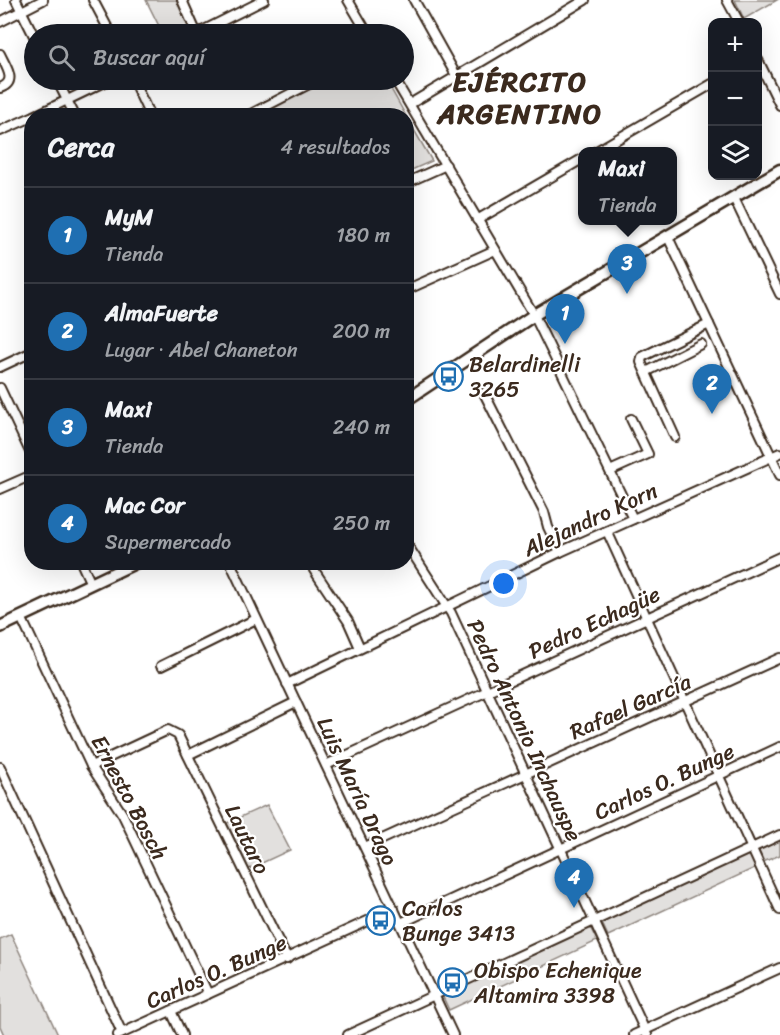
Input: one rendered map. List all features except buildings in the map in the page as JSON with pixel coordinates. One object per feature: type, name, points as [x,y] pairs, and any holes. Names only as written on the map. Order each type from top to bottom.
[{"type":"main road","points":[[414,394],[534,315],[780,170]]},
{"type":"main road","points":[[0,627],[120,570]]},
{"type":"street","points":[[16,0],[28,24]]},
{"type":"street","points":[[0,22],[43,0]]},
{"type":"street","points":[[93,0],[106,24]]},
{"type":"street","points":[[182,0],[192,24]]},
{"type":"street","points":[[216,24],[264,0]]},
{"type":"street","points":[[348,0],[363,24]]},
{"type":"street","points":[[414,0],[457,76]]},
{"type":"street","points":[[410,104],[585,0]]},
{"type":"street","points":[[728,0],[737,18]]},
{"type":"street","points":[[0,54],[11,81],[7,86],[0,88]]},
{"type":"street","points":[[762,68],[780,105]]},
{"type":"street","points":[[604,147],[708,86]]},
{"type":"street","points":[[62,90],[71,108]]},
{"type":"street","points":[[50,108],[88,90]]},
{"type":"street","points":[[138,90],[146,108]]},
{"type":"street","points":[[263,108],[298,90]]},
{"type":"street","points":[[401,90],[412,108]]},
{"type":"street","points":[[414,111],[534,315],[633,519]]},
{"type":"street","points":[[0,131],[24,120]]},
{"type":"street","points":[[477,220],[578,161]]},
{"type":"street","points":[[414,179],[446,165]]},
{"type":"street","points":[[734,198],[780,294]]},
{"type":"street","points":[[668,237],[780,475]]},
{"type":"street","points":[[414,286],[495,249]]},
{"type":"street","points":[[675,437],[641,362],[642,357],[709,324]]},
{"type":"street","points":[[646,372],[701,345]]},
{"type":"street","points":[[0,367],[24,356]]},
{"type":"street","points":[[0,388],[24,439]]},
{"type":"street","points":[[484,393],[544,512],[548,527],[560,552]]},
{"type":"street","points":[[610,471],[648,454],[631,419]]},
{"type":"street","name":"Alejandro Korn","points":[[287,684],[560,552],[780,453]]},
{"type":"street","points":[[0,489],[24,478]]},
{"type":"street","points":[[607,531],[780,910]]},
{"type":"street","name":"Pedro Antonio Inchauspe","points":[[414,555],[447,606],[646,1033]]},
{"type":"street","name":"Pedro Echagüe","points":[[326,765],[780,557]]},
{"type":"street","points":[[85,570],[91,584]]},
{"type":"street","name":"Luis María Drago","points":[[234,570],[453,1035]]},
{"type":"street","points":[[314,570],[348,621],[360,648]]},
{"type":"street","name":"Ernesto Bosch","points":[[21,617],[91,766],[123,815],[208,994]]},
{"type":"street","points":[[160,666],[256,619]]},
{"type":"street","name":"Rafael García","points":[[364,847],[780,658]]},
{"type":"street","points":[[188,755],[296,702]]},
{"type":"street","name":"Lautaro","points":[[91,766],[168,730],[178,735],[287,959]]},
{"type":"street","name":"Carlos O. Bunge","points":[[401,923],[780,747]]},
{"type":"street","points":[[0,767],[120,1034]]},
{"type":"street","points":[[348,1035],[780,835]]},
{"type":"street","name":"Carlos O. Bunge","points":[[120,1034],[394,909]]},
{"type":"street","points":[[634,1035],[646,1033],[780,968]]},
{"type":"street","points":[[171,1011],[182,1035]]},
{"type":"shaded area","points":[[146,0],[179,0],[192,24],[158,24]]},
{"type":"shaded area","points":[[735,0],[777,0],[746,18],[744,18]]},
{"type":"shaded area","points":[[308,90],[392,90],[402,108],[269,108]]},
{"type":"shaded area","points":[[414,130],[432,161],[414,169]]},
{"type":"shaded area","points":[[267,805],[290,850],[249,869],[227,823]]},
{"type":"shaded area","points":[[780,839],[780,855],[763,862],[757,850]]},
{"type":"shaded area","points":[[750,852],[757,867],[608,936],[601,921]]},
{"type":"shaded area","points":[[590,927],[597,941],[449,1010],[442,995]]},
{"type":"shaded area","points":[[11,934],[58,1035],[4,1035],[0,1026],[0,939]]},
{"type":"place","name":"Maxi","points":[[627,294]]},
{"type":"place","name":"MyM","points":[[565,344]]},
{"type":"place","name":"Belardinelli 3265","points":[[448,377]]},
{"type":"place","name":"AlmaFuerte","points":[[712,414]]},
{"type":"place","name":"Mac Cor","points":[[574,908]]},
{"type":"place","name":"Carlos Bunge 3413","points":[[381,921]]},
{"type":"place","name":"Obispo Echenique Altamira 3398","points":[[453,983]]},
{"type":"district","name":"EJÉRCITO ARGENTINO","points":[[520,97]]}]
